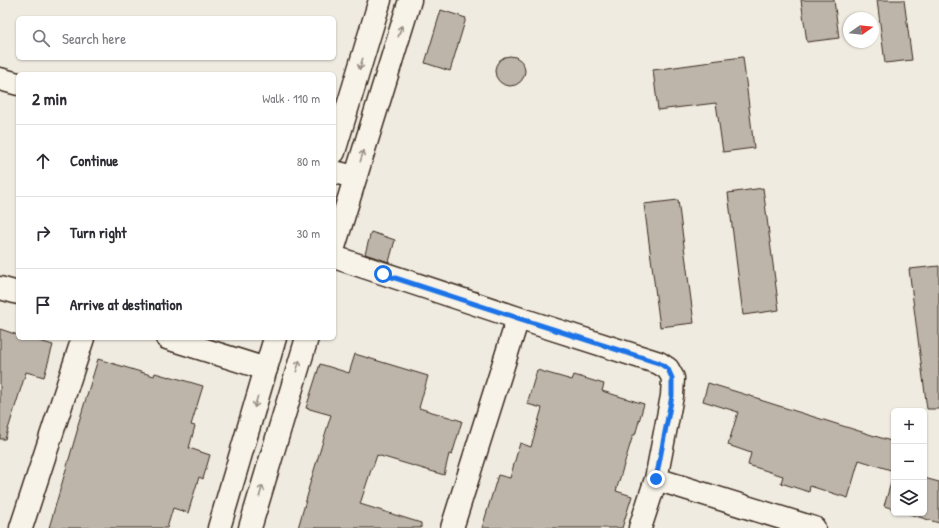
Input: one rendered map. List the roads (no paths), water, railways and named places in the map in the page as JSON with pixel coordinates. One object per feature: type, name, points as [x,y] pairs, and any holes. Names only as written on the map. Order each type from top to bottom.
[{"type":"street","points":[[336,145],[380,0]]},
{"type":"street","points":[[336,239],[410,0]]},
{"type":"street","points":[[0,79],[16,83]]},
{"type":"street","points":[[336,172],[355,177]]},
{"type":"street","points":[[336,258],[659,363],[668,369],[672,378],[672,396],[656,479],[640,528]]},
{"type":"street","points":[[0,288],[16,292]]},
{"type":"street","points":[[452,528],[518,318]]},
{"type":"street","points":[[21,528],[82,340]]},
{"type":"street","points":[[173,340],[266,369]]},
{"type":"street","points":[[219,528],[274,340]]},
{"type":"street","points":[[250,528],[306,340]]},
{"type":"street","points":[[656,479],[814,528]]}]
